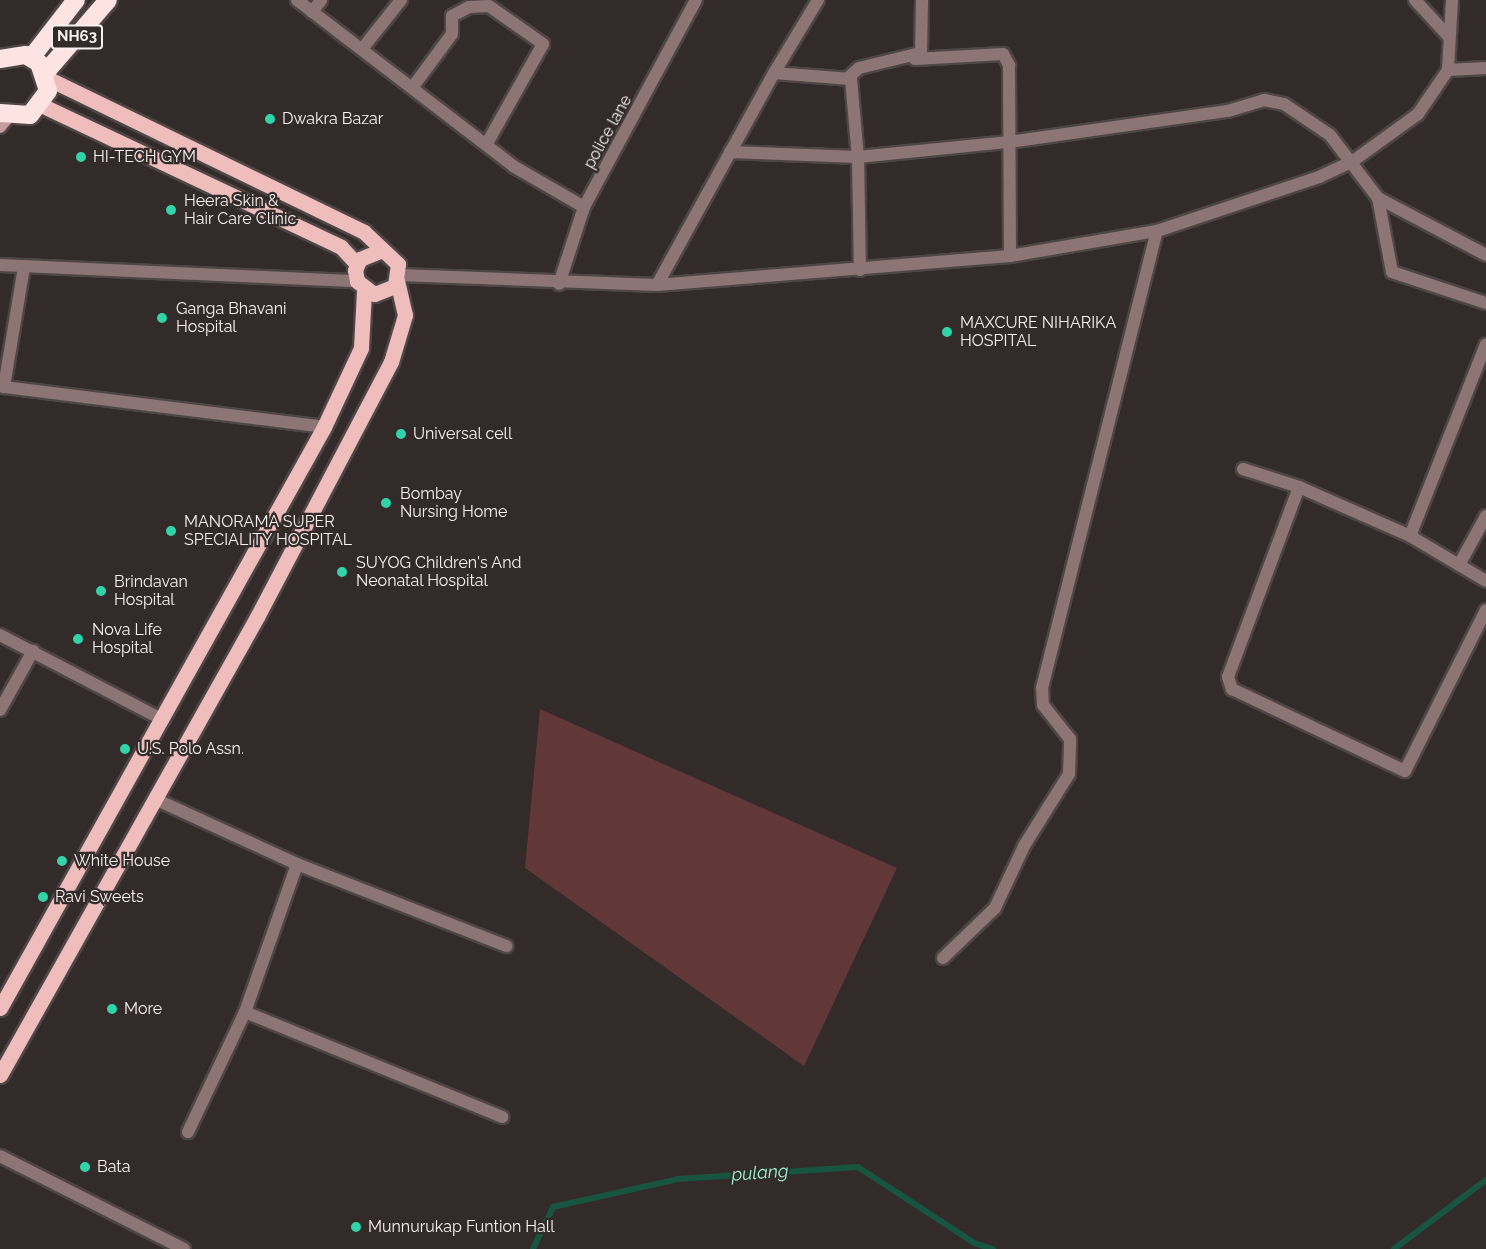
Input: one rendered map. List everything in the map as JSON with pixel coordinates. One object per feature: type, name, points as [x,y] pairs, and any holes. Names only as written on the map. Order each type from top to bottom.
[{"type":"highway","name":"NH63","points":[[32,58],[76,0]]},
{"type":"highway","name":"NH63","points":[[41,105],[46,76],[108,0]]},
{"type":"highway","name":"NH63","points":[[0,59],[10,54],[32,58],[46,76]]},
{"type":"highway","points":[[3,119],[30,114],[41,105]]},
{"type":"main road","points":[[0,1075],[155,799],[391,362],[405,315],[398,278],[398,264],[380,251],[364,232],[46,76]]},
{"type":"main road","points":[[1,1002],[163,720],[324,427],[361,348],[360,285],[357,264],[341,247],[41,105]]},
{"type":"main road","points":[[357,264],[380,251]]},
{"type":"main road","points":[[360,285],[386,293],[398,278]]},
{"type":"street","points":[[297,0],[486,146],[584,207]]},
{"type":"street","points":[[312,12],[321,0]]},
{"type":"street","points":[[362,49],[401,0]]},
{"type":"street","name":"police lane","points":[[559,284],[584,207],[696,0]]},
{"type":"street","points":[[657,285],[774,74],[818,0]]},
{"type":"street","points":[[915,59],[924,46],[922,0]]},
{"type":"street","points":[[1414,0],[1449,37]]},
{"type":"street","points":[[398,278],[657,285],[1010,256],[1157,231],[1319,177],[1353,161],[1418,114],[1448,70],[1452,0]]},
{"type":"street","points":[[412,88],[452,34],[452,16],[469,7],[489,6],[543,44],[486,146]]},
{"type":"street","points":[[774,74],[849,77],[859,68],[915,59],[1003,54],[1009,65],[1010,256]]},
{"type":"street","points":[[1448,70],[1486,68]]},
{"type":"street","points":[[849,77],[858,157],[860,270]]},
{"type":"street","points":[[730,152],[858,157],[1009,142],[1228,111],[1264,100],[1284,104],[1330,135],[1353,161],[1378,198],[1392,272],[1486,303]]},
{"type":"street","points":[[1378,198],[1486,255]]},
{"type":"street","points":[[943,958],[995,908],[1023,846],[1069,774],[1070,739],[1043,705],[1042,688],[1157,231]]},
{"type":"street","points":[[0,265],[360,285]]},
{"type":"street","points":[[24,267],[4,387],[324,427]]},
{"type":"street","points":[[1410,536],[1486,344]]},
{"type":"street","points":[[1243,469],[1299,487],[1410,536],[1486,581]]},
{"type":"street","points":[[1299,487],[1228,677],[1232,689],[1405,771],[1486,610]]},
{"type":"street","points":[[1460,565],[1486,516]]},
{"type":"street","points":[[0,635],[163,720]]},
{"type":"street","points":[[0,710],[33,651]]},
{"type":"street","points":[[155,799],[297,864],[506,946]]},
{"type":"street","points":[[188,1132],[245,1012],[297,864]]},
{"type":"street","points":[[245,1012],[502,1117]]},
{"type":"street","points":[[0,1156],[184,1249]]},
{"type":"shaded area","points":[[540,709],[897,868],[804,1066],[525,868]]},
{"type":"waterway","name":"pulang","points":[[533,1249],[553,1207],[678,1179],[858,1167],[974,1243],[993,1249]]},
{"type":"waterway","name":"pulang","points":[[1394,1249],[1486,1180]]},
{"type":"place","name":"Dwakra Bazar","points":[[270,119]]},
{"type":"place","name":"HI-TECH GYM","points":[[81,157]]},
{"type":"place","name":"Heera Skin & Hair Care Clinic","points":[[171,210]]},
{"type":"place","name":"Ganga Bhavani Hospital","points":[[162,318]]},
{"type":"place","name":"MAXCURE NIHARIKA HOSPITAL","points":[[947,332]]},
{"type":"place","name":"Universal cell","points":[[401,434]]},
{"type":"place","name":"Bombay Nursing Home","points":[[386,503]]},
{"type":"place","name":"MANORAMA SUPER SPECIALITY HOSPITAL","points":[[171,531]]},
{"type":"place","name":"SUYOG Children's And Neonatal Hospital","points":[[342,572]]},
{"type":"place","name":"Brindavan Hospital","points":[[101,591]]},
{"type":"place","name":"Nova Life Hospital","points":[[78,639]]},
{"type":"place","name":"U.S. Polo Assn.","points":[[125,749]]},
{"type":"place","name":"White House","points":[[62,861]]},
{"type":"place","name":"Ravi Sweets","points":[[43,897]]},
{"type":"place","name":"More","points":[[112,1009]]},
{"type":"place","name":"Bata","points":[[85,1167]]},
{"type":"place","name":"Munnurukap Funtion Hall","points":[[356,1227]]}]
